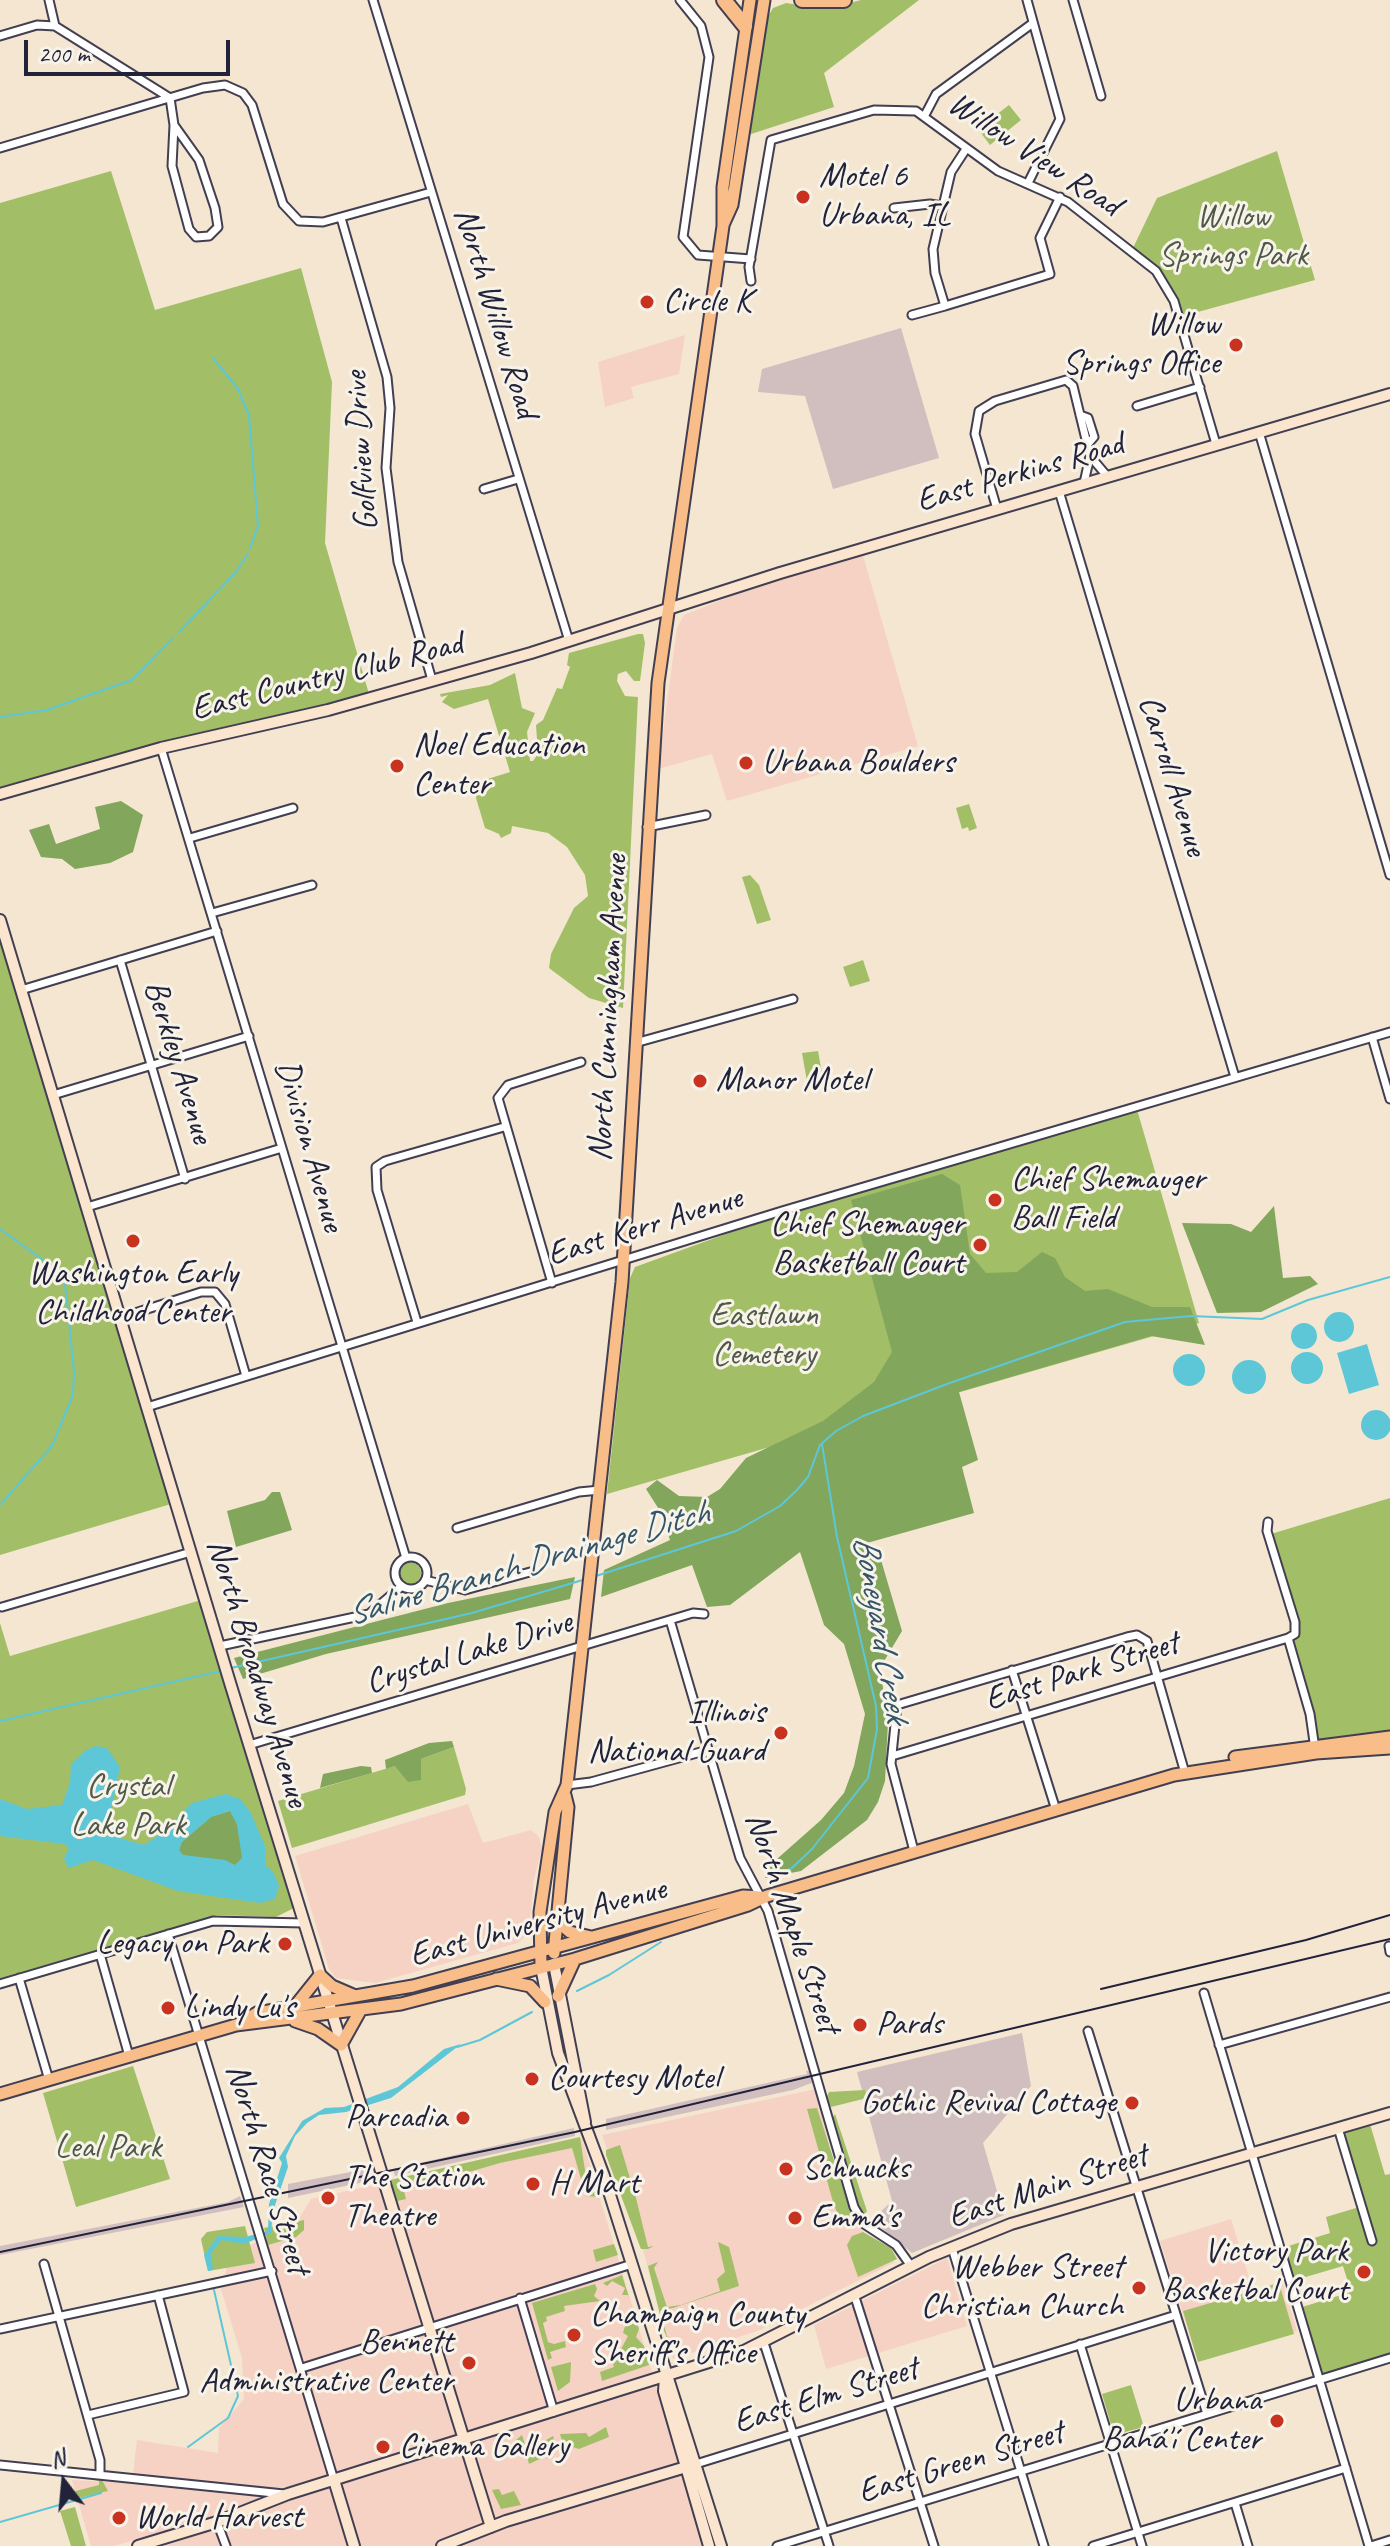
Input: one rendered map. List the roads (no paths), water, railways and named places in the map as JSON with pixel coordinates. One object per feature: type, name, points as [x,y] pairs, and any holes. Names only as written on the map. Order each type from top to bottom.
[{"type":"highway","points":[[724,0],[745,26]]},
{"type":"highway","points":[[802,0],[844,0]]},
{"type":"main road","name":"North Cunningham Avenue","points":[[554,1964],[568,1807],[566,1790],[624,1262],[651,744],[667,608],[723,226],[723,187],[750,0]]},
{"type":"main road","name":"North Cunningham Avenue","points":[[723,226],[732,205],[764,0]]},
{"type":"main road","name":"East University Avenue","points":[[236,2025],[332,2015],[425,1999],[492,1978],[575,1959],[748,1905],[761,1897],[1185,1773],[1390,1737]]},
{"type":"main road","name":"East University Avenue","points":[[1315,1749],[1390,1748]]},
{"type":"main road","name":"North Cunningham Avenue","points":[[541,1967],[540,1912],[555,1812],[566,1790]]},
{"type":"main road","name":"East University Avenue","points":[[236,2025],[257,2013],[413,1986],[743,1896],[761,1897]]},
{"type":"main road","points":[[556,1920],[570,1932],[591,1938]]},
{"type":"main road","points":[[558,1996],[575,1959]]},
{"type":"main road","points":[[295,2006],[320,1975],[337,1989],[358,1997]]},
{"type":"main road","points":[[492,1978],[530,1986],[545,2002]]},
{"type":"main road","points":[[294,2020],[318,2029],[341,2045],[360,2011]]},
{"type":"main road","points":[[0,2094],[236,2025]]},
{"type":"street","points":[[49,0],[55,26]]},
{"type":"street","name":"North Willow Road","points":[[373,0],[569,641]]},
{"type":"street","points":[[680,0],[701,26],[709,57],[683,237],[695,253],[751,259],[751,281]]},
{"type":"street","points":[[1027,0],[1060,119],[1028,183]]},
{"type":"street","points":[[1073,0],[1101,96]]},
{"type":"street","points":[[925,115],[936,94],[1033,23]]},
{"type":"street","points":[[0,36],[37,25],[55,26],[170,98],[174,125],[172,166],[189,229],[196,237],[209,236],[216,231],[219,221],[204,171],[174,125]]},
{"type":"street","points":[[0,148],[215,85],[231,86],[243,93],[252,105],[280,197],[290,215],[310,224],[431,192]]},
{"type":"street","name":"Willow View Road","points":[[751,259],[769,143],[778,136],[888,108],[911,109],[925,115],[998,171],[1060,197],[1148,263],[1163,279],[1174,301],[1216,444]]},
{"type":"street","points":[[945,306],[933,262],[951,172],[966,149]]},
{"type":"street","points":[[912,315],[1050,274],[1040,238],[1060,197]]},
{"type":"street","points":[[894,208],[930,204],[942,206]]},
{"type":"street","name":"Golfview Drive","points":[[341,218],[387,377],[390,408],[386,468],[398,562],[432,680]]},
{"type":"street","points":[[997,509],[975,434],[982,408],[1069,380],[1080,415],[1088,418],[1094,437],[1087,445],[1090,456],[1107,476]]},
{"type":"street","points":[[1137,406],[1200,387]]},
{"type":"street","name":"East Perkins Road","points":[[667,608],[1390,394]]},
{"type":"street","points":[[1259,432],[1390,875]]},
{"type":"street","points":[[1084,483],[1090,456]]},
{"type":"street","points":[[484,489],[518,479]]},
{"type":"street","name":"Carroll Avenue","points":[[1059,491],[1235,1077]]},
{"type":"street","name":"East Country Club Road","points":[[0,794],[161,748],[285,721],[569,641],[667,608]]},
{"type":"street","name":"Division Avenue","points":[[161,748],[406,1558]]},
{"type":"street","points":[[190,838],[293,808]]},
{"type":"street","points":[[647,827],[706,815]]},
{"type":"street","points":[[212,913],[312,885]]},
{"type":"street","name":"North Broadway Avenue","points":[[0,920],[249,1745],[491,2527]]},
{"type":"street","points":[[21,990],[217,931]]},
{"type":"street","name":"Berkley Avenue","points":[[120,960],[185,1179]]},
{"type":"street","points":[[635,1043],[793,999]]},
{"type":"street","name":"East Kerr Avenue","points":[[147,1407],[342,1349],[417,1322],[1390,1032]]},
{"type":"street","points":[[53,1095],[249,1036]]},
{"type":"street","points":[[1372,1037],[1390,1099]]},
{"type":"street","points":[[552,1283],[497,1101],[499,1093],[508,1085],[581,1062]]},
{"type":"street","points":[[417,1322],[374,1171],[385,1161],[504,1127]]},
{"type":"street","points":[[87,1207],[282,1148]]},
{"type":"street","points":[[119,1318],[201,1292],[215,1292],[225,1304],[246,1376]]},
{"type":"street","points":[[457,1528],[579,1492],[600,1490]]},
{"type":"street","points":[[1268,1522],[1267,1531],[1295,1622],[1295,1634],[1288,1638],[1310,1714],[1315,1749]]},
{"type":"street","points":[[2,1607],[191,1552]]},
{"type":"street","points":[[402,1586],[395,1573],[398,1564],[406,1558],[416,1558],[424,1565],[425,1580]]},
{"type":"street","points":[[425,1580],[465,1590],[530,1572]]},
{"type":"street","points":[[221,1652],[369,1614],[402,1586],[417,1587],[425,1580]]},
{"type":"street","name":"Crystal Lake Drive","points":[[249,1745],[670,1620],[704,1614]]},
{"type":"street","name":"North Maple Street","points":[[670,1620],[743,1867],[761,1897],[854,2207],[864,2224],[896,2245],[911,2266]]},
{"type":"street","points":[[914,1851],[892,1756],[897,1705],[1012,1670],[1135,1635],[1144,1637],[1185,1773]]},
{"type":"street","name":"East Park Street","points":[[892,1756],[1288,1638]]},
{"type":"street","points":[[1012,1670],[1056,1810]]},
{"type":"street","points":[[566,1790],[708,1750]]},
{"type":"street","points":[[0,1984],[224,1919],[304,1923]]},
{"type":"street","name":"North Race Street","points":[[168,1934],[318,2419],[334,2480]]},
{"type":"street","points":[[100,1954],[129,2056]]},
{"type":"street","points":[[554,1964],[558,1996],[585,2109],[585,2124]]},
{"type":"street","points":[[541,1967],[545,2002],[558,2053],[632,2264],[665,2377],[664,2391],[721,2546]]},
{"type":"street","points":[[19,1978],[49,2080]]},
{"type":"street","points":[[1204,1993],[1370,2546],[1390,2540]]},
{"type":"street","points":[[1219,2045],[1390,1997]]},
{"type":"street","points":[[1088,2031],[1207,2414]]},
{"type":"street","name":"East Main Street","points":[[138,2546],[217,2522],[288,2494],[665,2377],[764,2343],[911,2266],[1022,2220],[1390,2113]]},
{"type":"street","points":[[1338,2128],[1372,2241]]},
{"type":"street","points":[[952,2248],[1044,2546]]},
{"type":"street","points":[[44,2264],[101,2463],[100,2474]]},
{"type":"street","points":[[302,2368],[632,2264]]},
{"type":"street","points":[[0,2329],[272,2271]]},
{"type":"street","points":[[854,2294],[934,2546]]},
{"type":"street","points":[[88,2415],[184,2392],[158,2295]]},
{"type":"street","points":[[520,2298],[554,2412]]},
{"type":"street","name":"East Elm Street","points":[[442,2546],[491,2527],[658,2478],[1176,2315]]},
{"type":"street","points":[[764,2343],[829,2546]]},
{"type":"street","points":[[1080,2344],[1142,2546]]},
{"type":"street","name":"East Green Street","points":[[777,2546],[1390,2358]]},
{"type":"street","points":[[0,2465],[288,2494]]},
{"type":"street","points":[[691,2466],[692,2488],[709,2546]]},
{"type":"street","points":[[1093,2546],[1346,2468]]},
{"type":"street","points":[[658,2478],[682,2481],[692,2488]]},
{"type":"street","points":[[334,2480],[354,2546]]},
{"type":"street","points":[[243,2490],[252,2508]]},
{"type":"street","points":[[1235,2503],[1248,2546]]},
{"type":"street","points":[[217,2522],[226,2546]]},
{"type":"water","points":[[1339,1312],[1345,1313],[1353,1321],[1353,1333],[1345,1341],[1339,1342],[1333,1341],[1325,1333],[1324,1327],[1325,1321],[1333,1313]]},
{"type":"water","points":[[1304,1323],[1313,1327],[1317,1336],[1313,1345],[1304,1349],[1295,1345],[1291,1336],[1295,1327]]},
{"type":"water","points":[[1367,1344],[1379,1385],[1349,1394],[1337,1353]]},
{"type":"water","points":[[1307,1352],[1318,1357],[1323,1368],[1318,1379],[1307,1384],[1296,1379],[1291,1368],[1296,1357]]},
{"type":"water","points":[[1189,1354],[1200,1359],[1205,1370],[1200,1381],[1189,1386],[1178,1381],[1173,1370],[1178,1359]]},
{"type":"water","points":[[1249,1360],[1261,1365],[1266,1377],[1261,1389],[1249,1394],[1237,1389],[1232,1377],[1237,1365]]},
{"type":"water","points":[[1376,1410],[1382,1411],[1390,1419],[1390,1431],[1382,1439],[1376,1440],[1370,1439],[1362,1431],[1361,1425],[1362,1419],[1370,1411]]},
{"type":"water","points":[[96,1746],[107,1748],[120,1767],[109,1821],[123,1839],[144,1845],[161,1834],[192,1803],[225,1794],[240,1799],[250,1811],[265,1846],[266,1866],[273,1872],[279,1886],[275,1899],[260,1903],[178,1891],[93,1860],[68,1868],[64,1858],[69,1848],[64,1844],[0,1836],[0,1799],[27,1809],[62,1805],[70,1783],[71,1764],[86,1750]],"holes":[[[230,1811],[237,1824],[242,1858],[235,1865],[225,1860],[183,1855],[179,1850],[182,1842],[211,1817]]]},
{"type":"water","points":[[461,2044],[391,2098],[346,2112],[319,2115],[307,2123],[295,2136],[286,2156],[288,2167],[273,2211],[271,2233],[244,2244],[222,2240],[211,2253],[213,2270],[208,2271],[204,2255],[218,2236],[245,2237],[268,2231],[269,2204],[282,2163],[279,2158],[302,2121],[325,2108],[344,2107],[398,2087],[444,2049]]},
{"type":"waterway","points":[[213,358],[238,389],[249,415],[258,526],[250,548]]},
{"type":"waterway","points":[[178,633],[235,573],[248,554]]},
{"type":"waterway","points":[[0,717],[47,710],[132,680],[173,638]]},
{"type":"waterway","name":"Saline Branch Drainage Ditch","points":[[0,1229],[50,1265],[65,1284],[74,1371],[73,1395],[52,1446],[0,1505]]},
{"type":"waterway","name":"Saline Branch Drainage Ditch","points":[[596,1576],[736,1531],[780,1506],[797,1490],[808,1477],[820,1445],[836,1431],[863,1416],[947,1384],[1125,1322],[1191,1316],[1262,1319],[1308,1300],[1390,1277]]},
{"type":"waterway","name":"Boneyard Creek","points":[[771,1879],[792,1868],[812,1849],[868,1778],[877,1729],[876,1706],[837,1537],[822,1444]]},
{"type":"waterway","name":"Saline Branch Drainage Ditch","points":[[231,1668],[472,1613],[586,1579]]},
{"type":"waterway","name":"Saline Branch Drainage Ditch","points":[[0,1721],[221,1671]]},
{"type":"waterway","name":"Boneyard Creek","points":[[577,1991],[661,1942]]},
{"type":"waterway","name":"Boneyard Creek","points":[[457,2047],[480,2040],[532,2012]]},
{"type":"waterway","name":"Boneyard Creek","points":[[188,2447],[228,2418],[238,2396],[214,2290]]},
{"type":"waterway","name":"Boneyard Creek","points":[[0,2522],[101,2493]]},
{"type":"railway","points":[[1101,1989],[1306,1940],[1390,1915]]},
{"type":"railway","points":[[0,2252],[575,2132],[1390,1939]]},
{"type":"place","name":"Motel 6 Urbana, IL","points":[[803,197]]},
{"type":"place","name":"Circle K","points":[[647,302]]},
{"type":"place","name":"Willow Springs Office","points":[[1236,345]]},
{"type":"place","name":"Urbana Boulders","points":[[746,763]]},
{"type":"place","name":"Noel Education Center","points":[[397,766]]},
{"type":"place","name":"Manor Motel","points":[[700,1081]]},
{"type":"place","name":"Chief Shemauger Ball Field","points":[[995,1200]]},
{"type":"place","name":"Washington Early Childhood Center","points":[[133,1241]]},
{"type":"place","name":"Chief Shemauger Basketball Court","points":[[980,1245]]},
{"type":"place","name":"Illinois National Guard","points":[[781,1733]]},
{"type":"place","name":"Legacy on Park","points":[[285,1944]]},
{"type":"place","name":"Lindy Lu's","points":[[168,2008]]},
{"type":"place","name":"Pards","points":[[860,2025]]},
{"type":"place","name":"Courtesy Motel","points":[[532,2079]]},
{"type":"place","name":"Gothic Revival Cottage","points":[[1132,2103]]},
{"type":"place","name":"Parcadia","points":[[463,2118]]},
{"type":"place","name":"Schnucks","points":[[786,2169]]},
{"type":"place","name":"H Mart","points":[[533,2184]]},
{"type":"place","name":"The Station Theatre","points":[[328,2198]]},
{"type":"place","name":"Emma's","points":[[795,2218]]},
{"type":"place","name":"Victory Park Basketbal Court","points":[[1364,2272]]},
{"type":"place","name":"Webber Street Christian Church","points":[[1139,2288]]},
{"type":"place","name":"Champaign County Sheriff's Office","points":[[574,2335]]},
{"type":"place","name":"Bennett Administrative Center","points":[[469,2363]]},
{"type":"place","name":"Urbana Bahá'í Center","points":[[1277,2421]]},
{"type":"place","name":"Cinema Gallery","points":[[383,2447]]},
{"type":"place","name":"World Harvest","points":[[119,2518]]},
{"type":"park label","name":"Willow Springs Park","points":[[1233,236]]},
{"type":"park label","name":"Eastlawn Cemetery","points":[[764,1336]]},
{"type":"park label","name":"Crystal Lake Park","points":[[128,1806]]},
{"type":"park label","name":"Leal Park","points":[[108,2148]]}]
